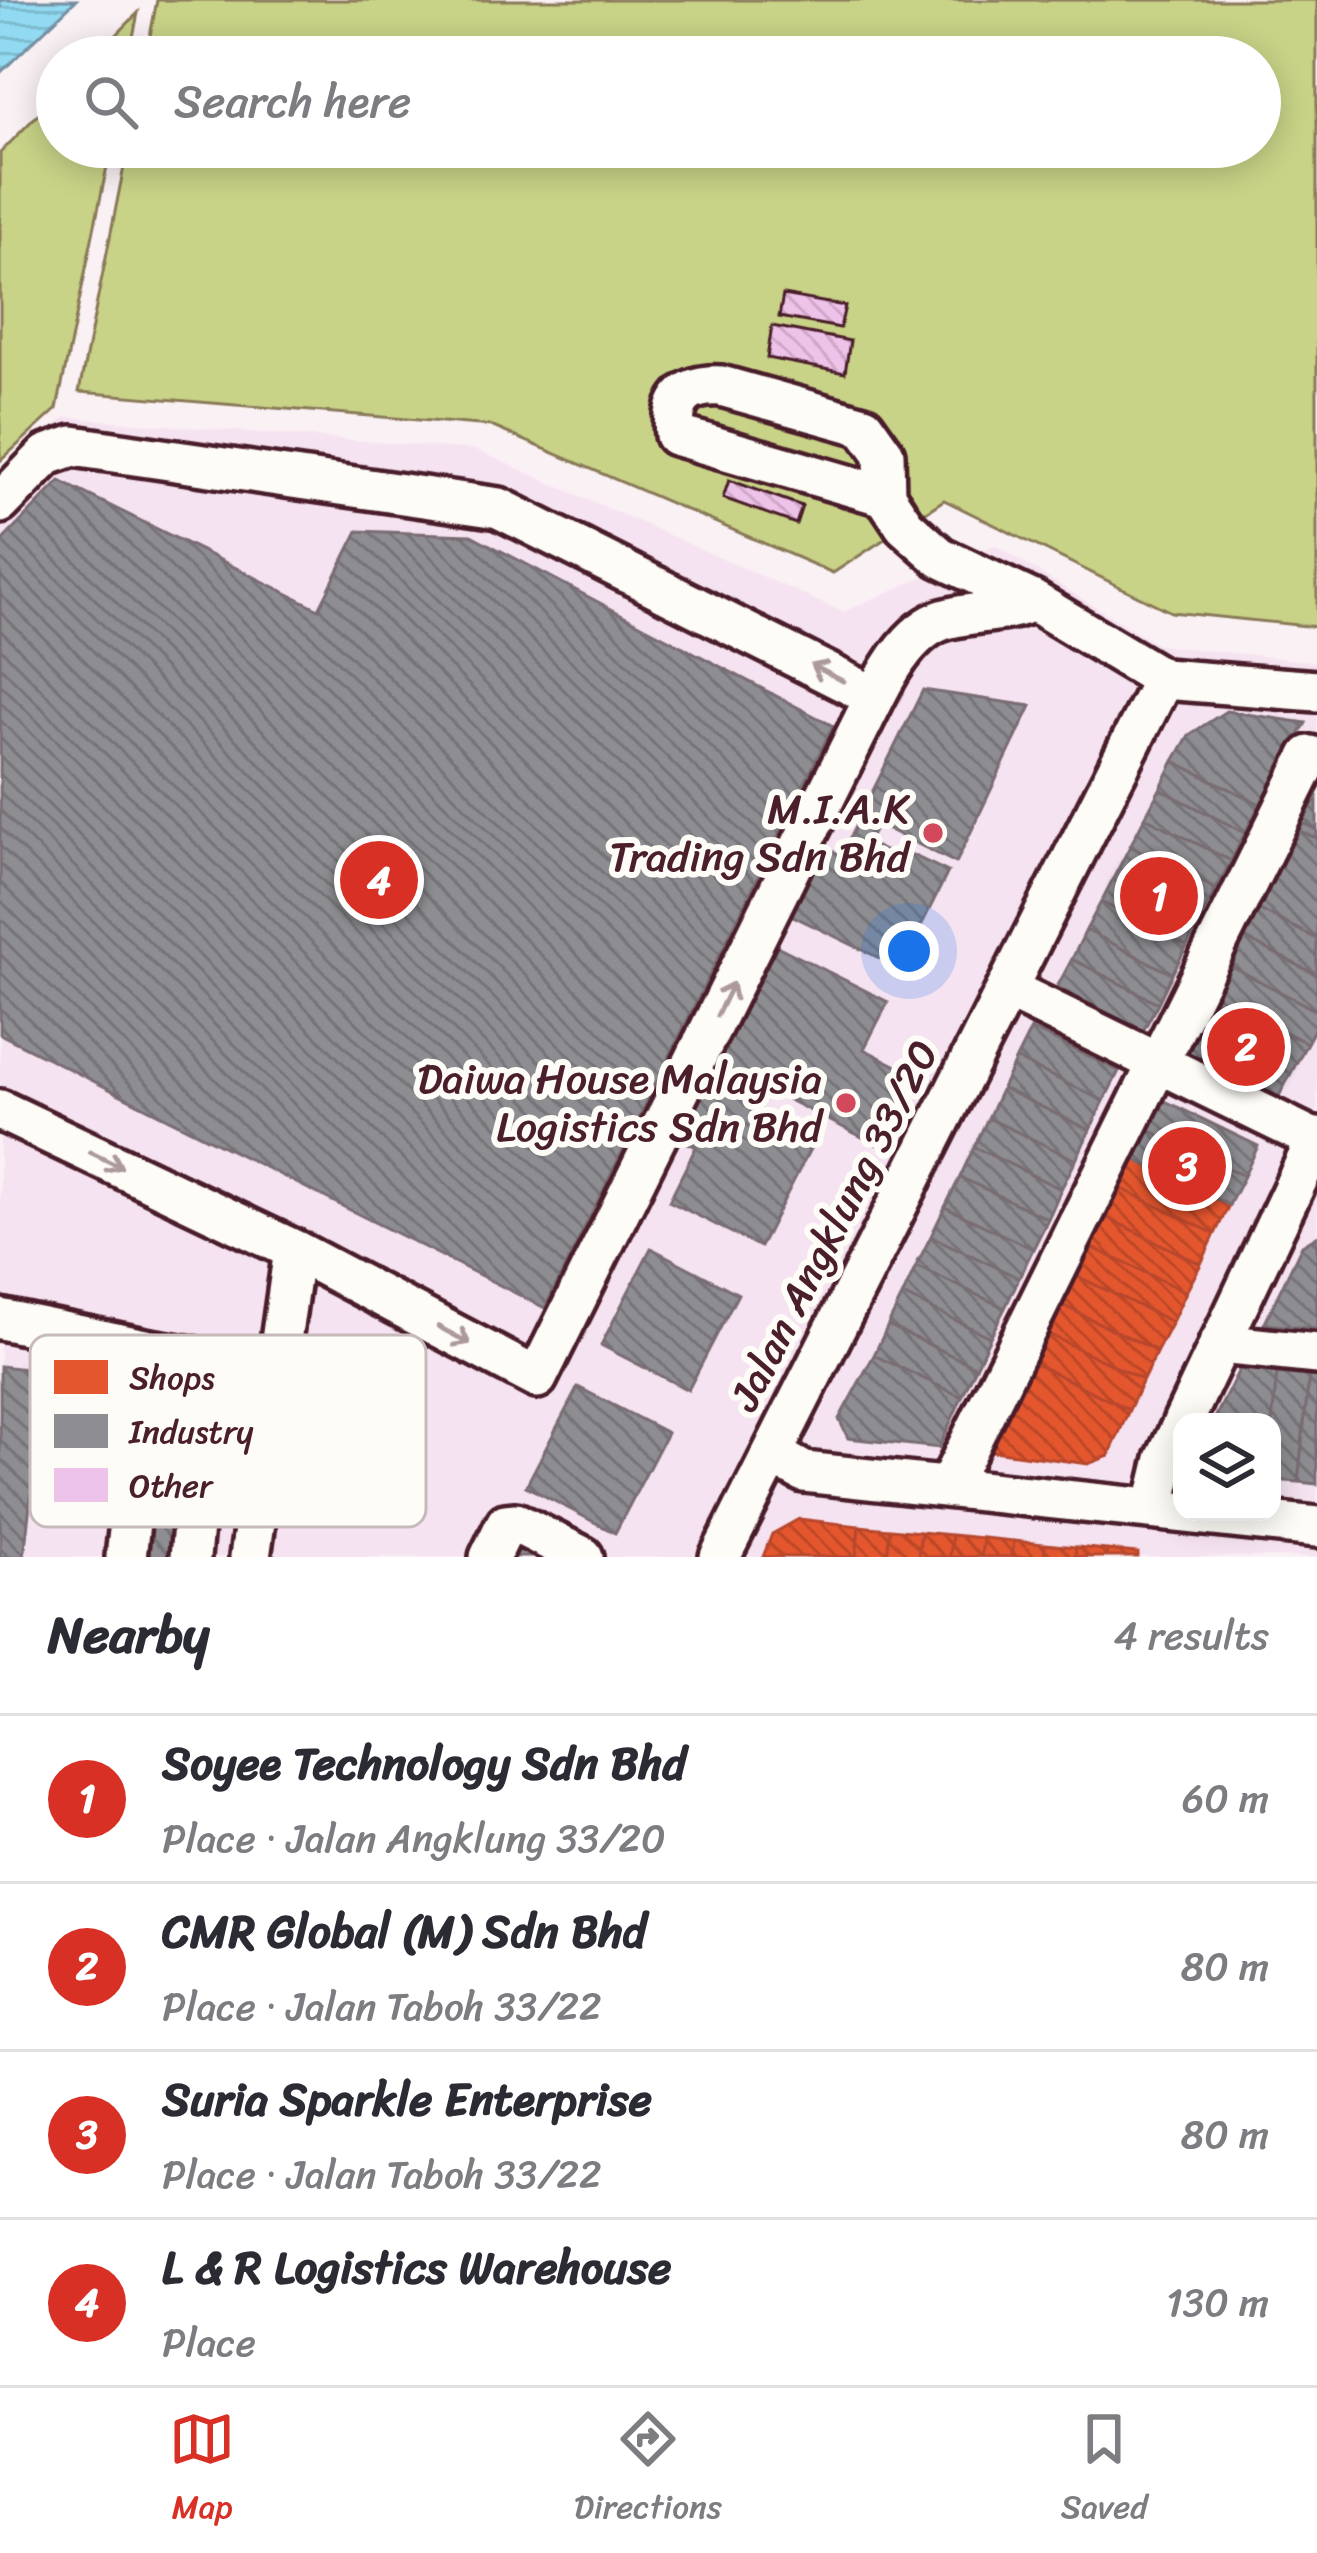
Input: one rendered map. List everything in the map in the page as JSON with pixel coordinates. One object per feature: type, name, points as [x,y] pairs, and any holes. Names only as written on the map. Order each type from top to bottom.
[{"type":"street","points":[[885,496],[675,435],[673,417],[684,395],[701,385],[721,386],[864,426],[884,454],[885,496],[905,526],[940,557],[1034,601],[1163,679],[1317,691]]},
{"type":"street","points":[[0,503],[47,454],[73,446],[499,508],[874,698]]},
{"type":"street","points":[[0,1110],[294,1250],[537,1378],[874,698],[920,631],[933,623],[1015,609],[1034,601]]},
{"type":"street","name":"Jalan Angklung 33/20","points":[[720,1557],[1163,679]]},
{"type":"street","points":[[948,1487],[1310,756]]},
{"type":"street","points":[[1007,989],[1159,1064],[1313,1158],[1188,1413]]},
{"type":"street","points":[[282,1335],[294,1250]]},
{"type":"street","points":[[0,1319],[77,1335]]},
{"type":"street","points":[[1219,1344],[1317,1354]]},
{"type":"street","points":[[1154,1509],[1173,1445]]},
{"type":"street","points":[[772,1454],[804,1472],[1154,1509],[1244,1538],[1317,1527]]},
{"type":"street","points":[[490,1557],[506,1524],[516,1523],[583,1557]]},
{"type":"street","points":[[126,1557],[129,1527]]},
{"type":"street","points":[[190,1557],[193,1527]]},
{"type":"street","points":[[250,1557],[254,1527]]},
{"type":"shaded area","points":[[65,417],[476,450],[843,612],[995,545],[1158,645],[1317,662],[1317,1557],[0,1557],[0,476]]},
{"type":"green space","points":[[157,0],[1317,0],[1317,627],[1171,612],[944,500],[833,573],[491,426],[79,392],[124,168],[1281,168],[1281,36],[150,36]]},
{"type":"green space","points":[[138,13],[133,36],[116,36]]},
{"type":"green space","points":[[36,116],[36,168],[107,168],[57,409],[0,461],[0,153]]},
{"type":"water","points":[[0,0],[76,0],[36,36],[0,73]]},
{"type":"building: Shops","points":[[1130,1157],[1229,1205],[1215,1234],[1116,1186]]},
{"type":"building: Shops","points":[[1116,1186],[1215,1234],[1201,1264],[1102,1215]]},
{"type":"building: Shops","points":[[1102,1215],[1201,1264],[1186,1292],[1087,1245]]},
{"type":"building: Shops","points":[[1087,1245],[1186,1292],[1172,1322],[1073,1274]]},
{"type":"building: Shops","points":[[1073,1274],[1172,1322],[1157,1351],[1058,1303]]},
{"type":"building: Shops","points":[[1058,1303],[1157,1351],[1143,1380],[1044,1332]]},
{"type":"building: Shops","points":[[1044,1332],[1143,1380],[1129,1410],[1030,1361]]},
{"type":"building: Shops","points":[[1030,1361],[1129,1410],[1109,1456],[1088,1464],[986,1450]]},
{"type":"building: Shops","points":[[799,1519],[859,1526],[856,1557],[763,1557],[772,1534]]},
{"type":"building: Shops","points":[[859,1526],[890,1529],[887,1557],[856,1557]]},
{"type":"building: Shops","points":[[890,1529],[921,1532],[918,1557],[887,1557]]},
{"type":"building: Shops","points":[[921,1532],[952,1535],[950,1557],[918,1557]]},
{"type":"building: Shops","points":[[952,1535],[983,1538],[981,1557],[950,1557]]},
{"type":"building: Shops","points":[[983,1538],[1014,1541],[1012,1557],[981,1557]]},
{"type":"building: Shops","points":[[1014,1541],[1045,1544],[1044,1557],[1012,1557]]},
{"type":"building: Shops","points":[[1045,1544],[1076,1547],[1075,1557],[1044,1557]]},
{"type":"building: Shops","points":[[1076,1547],[1107,1550],[1106,1557],[1075,1557]]},
{"type":"building: Shops","points":[[1107,1550],[1138,1553],[1138,1557],[1106,1557]]},
{"type":"building: Industry","points":[[60,481],[319,609],[358,531],[471,535],[833,726],[545,1308],[0,1034],[0,543]]},
{"type":"building: Industry","name":"M.I.A.K Trading Sdn Bhd","points":[[923,690],[1031,706],[956,863],[877,824],[868,843],[903,860],[906,852],[948,872],[900,968],[787,913],[820,845],[841,855]]},
{"type":"building: Industry","points":[[1226,711],[1306,723],[1260,804],[1174,761],[1189,735]]},
{"type":"building: Industry","points":[[1174,761],[1260,804],[1245,833],[1160,789]]},
{"type":"building: Industry","points":[[1160,789],[1245,833],[1231,861],[1145,817]]},
{"type":"building: Industry","points":[[1317,795],[1317,830],[1303,823]]},
{"type":"building: Industry","points":[[1145,817],[1231,861],[1216,889],[1130,846]]},
{"type":"building: Industry","points":[[1303,823],[1317,830],[1317,838],[1299,831]]},
{"type":"building: Industry","points":[[1299,831],[1317,838],[1317,939],[1258,909]]},
{"type":"building: Industry","points":[[1130,846],[1216,889],[1187,946],[1101,902]]},
{"type":"building: Industry","points":[[1101,902],[1187,946],[1172,974],[1086,930]]},
{"type":"building: Industry","points":[[1258,909],[1317,939],[1317,975],[1243,937]]},
{"type":"building: Industry","points":[[1086,930],[1172,974],[1158,1003],[1072,959]]},
{"type":"building: Industry","points":[[1243,937],[1317,975],[1317,1011],[1229,965]]},
{"type":"building: Industry","name":"Daiwa House Malaysia Logistics Sdn Bhd","points":[[777,946],[888,1002],[864,1049],[912,1074],[876,1144],[769,1090],[756,1116],[812,1145],[760,1247],[669,1201],[696,1147],[678,1138]]},
{"type":"building: Industry","points":[[1072,959],[1158,1003],[1143,1031],[1057,987]]},
{"type":"building: Industry","points":[[1229,965],[1317,1011],[1317,1024],[1307,1043],[1213,994],[1210,999]]},
{"type":"building: Industry","points":[[1213,994],[1307,1043],[1210,999]]},
{"type":"building: Industry","points":[[1210,999],[1307,1043],[1277,1100],[1184,1051]]},
{"type":"building: Industry","points":[[1031,1029],[1119,1071],[1104,1101],[1016,1059]]},
{"type":"building: Industry","points":[[1016,1059],[1104,1101],[1090,1130],[1002,1088]]},
{"type":"building: Industry","points":[[1002,1088],[1090,1130],[1076,1160],[988,1118]]},
{"type":"building: Industry","points":[[1159,1098],[1258,1146],[1244,1176],[1145,1128]]},
{"type":"building: Industry","points":[[988,1118],[1076,1160],[1061,1189],[974,1147]]},
{"type":"building: Industry","points":[[1145,1128],[1244,1176],[1229,1205],[1130,1157]]},
{"type":"building: Industry","points":[[974,1147],[1061,1189],[1048,1219],[960,1177]]},
{"type":"building: Industry","points":[[960,1177],[1048,1219],[1033,1249],[945,1207]]},
{"type":"building: Industry","points":[[945,1207],[1033,1249],[1019,1278],[931,1236]]},
{"type":"building: Industry","points":[[931,1236],[1019,1278],[1005,1308],[916,1266]]},
{"type":"building: Industry","points":[[1317,1236],[1317,1329],[1264,1324],[1302,1245]]},
{"type":"building: Industry","points":[[651,1248],[738,1294],[688,1390],[601,1345]]},
{"type":"building: Industry","points":[[916,1266],[1005,1308],[990,1337],[903,1295]]},
{"type":"building: Industry","points":[[903,1295],[990,1337],[976,1367],[888,1325]]},
{"type":"building: Industry","points":[[888,1325],[976,1367],[962,1397],[874,1355]]},
{"type":"building: Industry","points":[[874,1355],[962,1397],[939,1448],[848,1438],[839,1419]]},
{"type":"building: Industry","points":[[0,1366],[30,1369],[30,1504],[24,1557],[0,1557]]},
{"type":"building: Industry","points":[[1240,1368],[1277,1373],[1273,1413],[1218,1413]]},
{"type":"building: Industry","points":[[1277,1373],[1309,1376],[1298,1482],[1281,1481],[1281,1413],[1273,1413]]},
{"type":"building: Industry","points":[[1309,1376],[1317,1376],[1317,1484],[1298,1482]]},
{"type":"building: Industry","points":[[578,1387],[667,1433],[615,1533],[526,1486]]},
{"type":"building: Industry","points":[[145,1527],[179,1527],[176,1557],[142,1557]]},
{"type":"building: Industry","points":[[510,1536],[550,1557],[499,1557]]},
{"type":"building: Other","points":[[783,295],[845,306],[840,328],[779,317]]},
{"type":"building: Other","points":[[772,326],[850,341],[845,373],[767,358]]},
{"type":"building: Other","points":[[729,480],[802,506],[796,524],[723,498]]},
{"type":"place","name":"M.I.A.K Trading Sdn Bhd","points":[[933,833]]},
{"type":"place","name":"L & R Logistics Warehouse","points":[[379,880]]},
{"type":"place","name":"Soyee Technology Sdn Bhd","points":[[1159,896]]},
{"type":"place","name":"CMR Global (M) Sdn Bhd","points":[[1246,1047]]},
{"type":"place","name":"Daiwa House Malaysia Logistics Sdn Bhd","points":[[846,1103]]},
{"type":"place","name":"Suria Sparkle Enterprise","points":[[1187,1166]]}]
